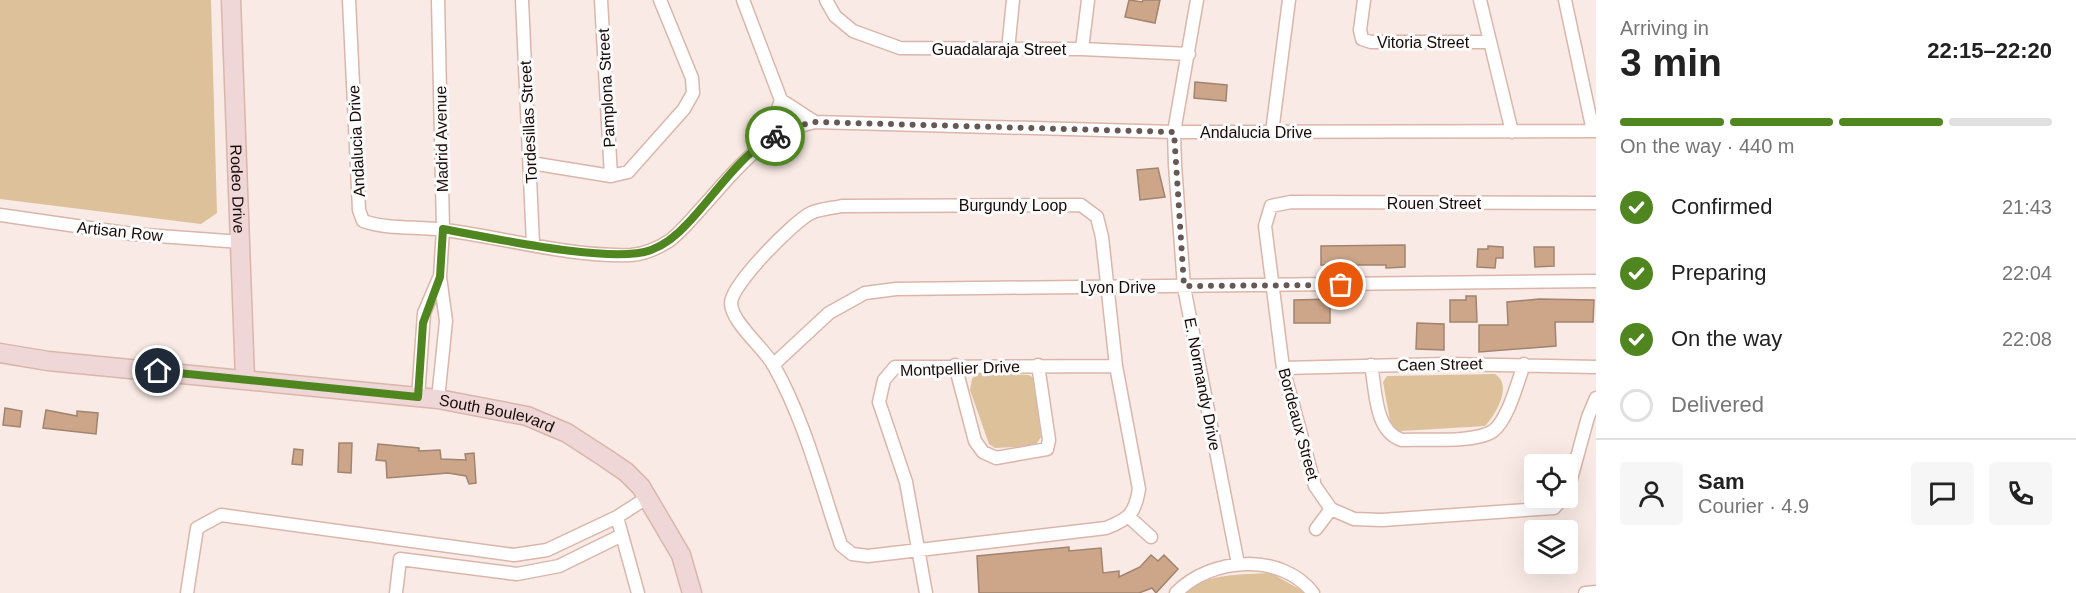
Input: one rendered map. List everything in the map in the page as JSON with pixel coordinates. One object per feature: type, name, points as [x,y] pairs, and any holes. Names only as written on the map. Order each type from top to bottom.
[{"type":"main road","name":"Rodeo Drive","points":[[231,0],[245,379]]},
{"type":"main road","name":"South Boulevard","points":[[0,353],[438,399],[527,416],[567,433],[626,471],[648,497],[681,555],[692,593]]},
{"type":"street","name":"Andalucia Drive","points":[[349,0],[359,210],[363,221],[375,225],[443,229],[580,252],[633,255],[651,250],[670,240],[747,158],[768,139],[792,127],[815,122],[1174,132],[1594,131]]},
{"type":"street","name":"Madrid Avenue","points":[[438,0],[443,229],[440,277]]},
{"type":"street","name":"Tordesillas Street","points":[[522,0],[533,244]]},
{"type":"street","name":"Pamplona Street","points":[[601,0],[611,176]]},
{"type":"street","points":[[531,163],[611,176],[628,171],[684,109],[693,93],[692,78],[660,0]]},
{"type":"street","points":[[743,0],[781,100],[815,122]]},
{"type":"street","name":"Guadalaraja Street","points":[[826,0],[835,16],[853,31],[900,48],[1082,49],[1189,54]]},
{"type":"street","points":[[1008,50],[1013,0]]},
{"type":"street","points":[[1082,49],[1088,0]]},
{"type":"street","points":[[1174,132],[1197,0]]},
{"type":"street","points":[[1272,132],[1289,0]]},
{"type":"street","name":"Vitoria Street","points":[[1364,0],[1359,30],[1362,39],[1371,42],[1488,42]]},
{"type":"street","points":[[1480,0],[1488,42],[1512,132]]},
{"type":"street","points":[[1565,0],[1594,131]]},
{"type":"street","points":[[768,139],[781,100]]},
{"type":"street","name":"E. Normandy Drive","points":[[1174,132],[1184,286],[1238,564]]},
{"type":"street","name":"Rouen Street","points":[[1271,206],[1291,202],[1596,203]]},
{"type":"street","name":"Burgundy Loop","points":[[1081,205],[1097,217],[1108,286],[1116,366],[1139,489],[1136,504],[1129,517],[1106,528],[868,556],[852,554],[841,545],[795,411],[774,364],[733,314],[731,303],[735,289],[792,227],[812,212],[842,206],[1081,205]]},
{"type":"street","name":"Bordeaux Street","points":[[1271,206],[1265,226],[1283,368],[1315,486],[1331,509]]},
{"type":"street","name":"Artisan Row","points":[[0,215],[132,234],[241,242]]},
{"type":"street","points":[[418,397],[424,313],[440,277]]},
{"type":"street","points":[[438,399],[446,321],[440,277]]},
{"type":"street","name":"Lyon Drive","points":[[774,364],[828,313],[865,293],[896,289],[1596,281]]},
{"type":"street","points":[[1371,365],[1382,425],[1391,436],[1402,440],[1479,437],[1494,430],[1504,418],[1524,364]]},
{"type":"street","name":"Caen Street","points":[[1283,368],[1524,364],[1596,367]]},
{"type":"street","points":[[955,365],[975,441],[983,452],[996,458],[1047,449],[1049,440],[1038,365]]},
{"type":"street","name":"Montpellier Drive","points":[[926,593],[906,482],[879,402],[884,380],[895,367],[1116,366]]},
{"type":"street","points":[[1578,454],[1596,398]]},
{"type":"street","points":[[187,593],[197,528],[221,515],[514,555],[547,550],[617,517],[648,497]]},
{"type":"street","points":[[1316,530],[1331,509],[1354,519],[1382,520],[1554,508]]},
{"type":"street","points":[[617,517],[638,593]]},
{"type":"street","points":[[1129,517],[1151,537]]},
{"type":"street","points":[[396,593],[400,560],[517,574],[559,566],[622,535]]},
{"type":"street","points":[[1176,593],[1194,578],[1238,564],[1281,569],[1306,583],[1313,593]]},
{"type":"street","points":[[1585,593],[1596,592]]},
{"type":"shaded area","points":[[0,0],[211,0],[217,213],[201,224],[0,199]]},
{"type":"shaded area","points":[[977,373],[1029,375],[1034,378],[1041,437],[1035,446],[995,448],[989,444],[970,390],[972,379]]},
{"type":"shaded area","points":[[1495,374],[1503,385],[1503,392],[1498,407],[1485,426],[1401,431],[1395,429],[1390,421],[1383,382],[1387,376]]},
{"type":"shaded area","points":[[1271,573],[1306,593],[1185,593],[1204,581],[1215,578]]},
{"type":"building","points":[[1129,0],[1142,2],[1143,0],[1160,0],[1155,23],[1125,17]]},
{"type":"building","points":[[1195,82],[1227,85],[1226,101],[1194,98]]},
{"type":"building","points":[[1158,168],[1165,197],[1140,200],[1137,170]]},
{"type":"building","points":[[1405,245],[1405,267],[1321,265],[1321,246]]},
{"type":"building","points":[[1488,246],[1503,247],[1503,258],[1496,258],[1495,268],[1477,267],[1478,249],[1488,249]]},
{"type":"building","points":[[1534,247],[1554,247],[1554,266],[1535,267]]},
{"type":"building","points":[[1466,296],[1476,296],[1477,322],[1450,322],[1450,300],[1466,300]]},
{"type":"building","points":[[1330,299],[1330,323],[1294,323],[1294,300]]},
{"type":"building","points":[[1539,299],[1594,300],[1593,322],[1555,322],[1556,346],[1479,352],[1479,325],[1508,325],[1507,302]]},
{"type":"building","points":[[1417,323],[1444,324],[1444,350],[1416,349]]},
{"type":"building","points":[[5,408],[22,411],[20,427],[3,425]]},
{"type":"building","points":[[46,410],[77,416],[77,411],[98,413],[96,434],[43,428]]},
{"type":"building","points":[[339,443],[352,443],[351,473],[338,472]]},
{"type":"building","points":[[378,444],[419,448],[419,451],[440,450],[441,459],[466,460],[465,454],[474,453],[476,483],[469,484],[466,476],[448,473],[387,478],[386,461],[376,460]]},
{"type":"building","points":[[294,449],[303,450],[302,465],[292,464]]},
{"type":"building","points":[[1069,547],[1069,551],[1101,548],[1103,573],[1119,571],[1119,577],[1140,567],[1151,555],[1158,561],[1164,555],[1178,569],[1156,593],[1152,588],[1139,593],[979,593],[977,556]]},
{"type":"way so far","points":[[775,136],[792,127],[815,122],[1174,132],[1184,286],[1341,285]]},
{"type":"route","points":[[158,371],[418,397],[424,313],[440,277],[443,229],[580,252],[633,255],[651,250],[670,240],[747,158],[768,139],[775,136]]}]
